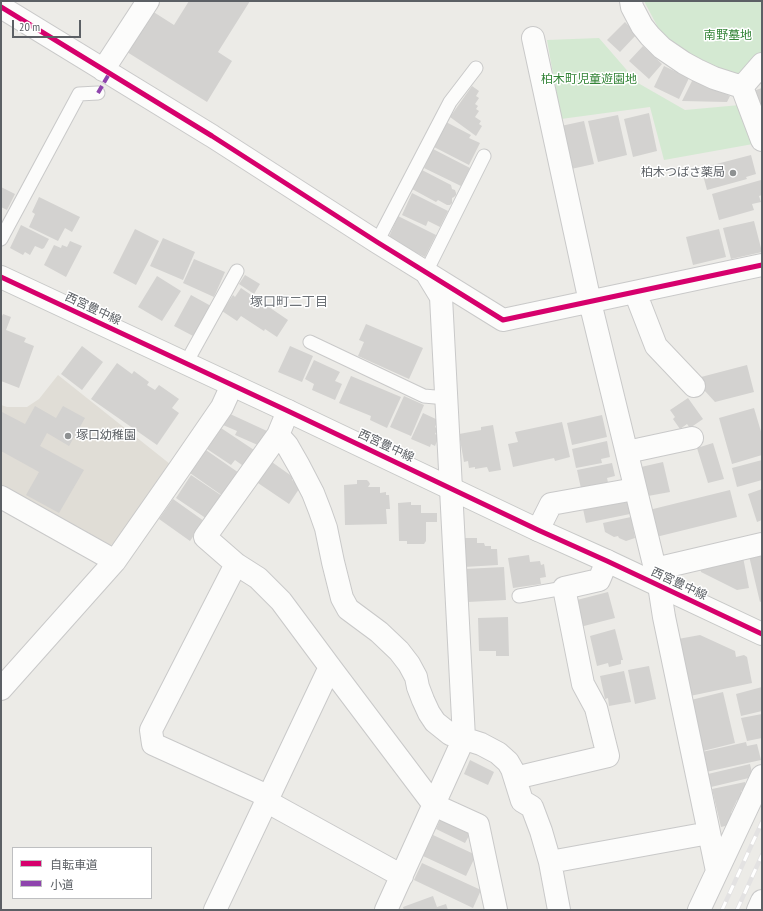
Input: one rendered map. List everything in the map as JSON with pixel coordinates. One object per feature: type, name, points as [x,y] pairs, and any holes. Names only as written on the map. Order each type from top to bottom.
[{"type":"street","points":[[103,70],[148,1]]},
{"type":"street","points":[[631,1],[632,7],[642,26],[662,48],[684,63],[714,78],[742,87]]},
{"type":"street","points":[[3,15],[103,70],[212,136],[377,242],[503,320],[762,265]]},
{"type":"street","points":[[533,38],[590,302],[657,577],[717,870]]},
{"type":"street","points":[[742,87],[762,64]]},
{"type":"street","points":[[742,87],[762,140]]},
{"type":"street","points":[[386,910],[464,738],[440,297],[426,272]]},
{"type":"street","name":"西宮豊中線","points":[[1,277],[538,530],[607,561],[657,577],[762,634]]},
{"type":"street","points":[[635,292],[656,346],[694,386]]},
{"type":"street","points":[[1,689],[115,561],[222,407],[232,385]]},
{"type":"street","points":[[288,411],[278,435],[205,537],[236,564],[258,578],[281,601],[434,805],[478,825],[496,910]]},
{"type":"street","points":[[278,435],[287,445],[313,493],[326,528],[342,598],[348,609],[400,650],[416,677],[418,687],[429,713],[435,722],[450,734],[481,744],[498,753],[508,762],[512,769],[522,801],[532,807],[541,831],[550,862],[559,910]]},
{"type":"street","points":[[627,452],[692,438]]},
{"type":"street","points":[[538,530],[551,504],[635,488]]},
{"type":"street","points":[[1,497],[115,561]]},
{"type":"street","points":[[657,577],[762,544]]},
{"type":"street","points":[[515,778],[608,756],[596,708],[583,684],[564,588],[598,580],[607,561]]},
{"type":"street","points":[[236,564],[151,730],[153,744],[261,793],[266,801],[402,876]]},
{"type":"street","points":[[217,910],[266,801],[330,667]]},
{"type":"street","points":[[699,910],[762,776]]},
{"type":"street","points":[[550,862],[709,833]]},
{"type":"street","points":[[758,910],[762,901]]},
{"type":"lane","points":[[377,242],[450,102],[476,68]]},
{"type":"lane","points":[[1,239],[79,94],[98,93]]},
{"type":"lane","points":[[426,272],[484,156]]},
{"type":"lane","points":[[186,363],[237,271]]},
{"type":"lane","points":[[310,342],[424,396],[446,398]]},
{"type":"lane","points":[[519,596],[564,588]]},
{"type":"shaded area","name":"塚口幼稚園","points":[[58,375],[170,464],[120,543],[106,546],[1,487],[1,405],[7,407],[27,407],[39,399]]},
{"type":"green space","name":"南野墓地","points":[[644,1],[762,1],[762,51],[739,77],[696,60],[663,37]]},
{"type":"green space","name":"柏木町児童遊園地","points":[[599,38],[638,83],[685,110],[740,105],[753,144],[664,160],[650,107],[561,119],[547,40]]},
{"type":"building","points":[[189,1],[250,1],[218,52],[232,61],[207,102],[127,52],[152,11],[174,25]]},
{"type":"building","points":[[625,22],[637,34],[620,52],[607,40]]},
{"type":"building","points":[[643,46],[662,64],[649,79],[629,61]]},
{"type":"building","points":[[664,66],[689,78],[679,99],[654,87]]},
{"type":"building","points":[[693,79],[730,96],[727,102],[682,101]]},
{"type":"building","points":[[472,86],[479,91],[476,96],[479,98],[475,104],[478,106],[476,109],[479,111],[475,117],[481,121],[479,124],[482,126],[476,136],[450,117]]},
{"type":"building","points":[[762,88],[762,116],[753,91]]},
{"type":"building","points":[[649,113],[657,151],[633,157],[624,119]]},
{"type":"building","points":[[618,115],[627,155],[598,162],[588,121]]},
{"type":"building","points":[[584,121],[594,164],[571,169],[561,126]]},
{"type":"building","points":[[446,122],[471,135],[469,138],[480,143],[469,165],[434,147]]},
{"type":"building","points":[[433,149],[470,168],[461,186],[424,168]]},
{"type":"building","points":[[751,155],[756,174],[746,177],[747,179],[707,190],[701,168]]},
{"type":"building","points":[[422,170],[451,185],[452,189],[455,190],[456,195],[452,198],[452,203],[450,205],[438,200],[436,202],[412,189]]},
{"type":"building","points":[[761,180],[762,195],[759,196],[761,202],[752,204],[754,210],[719,220],[712,194]]},
{"type":"building","points":[[1,187],[15,194],[7,210],[1,207]]},
{"type":"building","points":[[412,193],[448,211],[440,227],[428,221],[426,226],[402,215]]},
{"type":"building","points":[[39,197],[80,217],[72,232],[65,228],[58,241],[29,227],[35,214],[32,212]]},
{"type":"building","points":[[398,216],[436,235],[425,257],[388,239]]},
{"type":"building","points":[[754,221],[762,252],[731,259],[723,228]]},
{"type":"building","points":[[21,225],[49,239],[44,248],[42,249],[35,246],[30,255],[25,252],[23,255],[10,248]]},
{"type":"building","points":[[135,229],[159,241],[136,285],[113,273]]},
{"type":"building","points":[[719,229],[726,257],[693,265],[686,237]]},
{"type":"building","points":[[163,238],[195,252],[183,280],[150,266]]},
{"type":"building","points":[[70,241],[82,246],[66,277],[44,265],[54,245],[61,248],[62,245],[67,247]]},
{"type":"building","points":[[194,259],[225,272],[214,297],[183,283]]},
{"type":"building","points":[[245,275],[260,284],[254,294],[239,284]]},
{"type":"building","points":[[157,276],[181,291],[162,321],[138,307]]},
{"type":"building","points":[[241,288],[288,320],[277,337],[265,329],[264,331],[241,316],[237,321],[222,311],[233,295],[235,297]]},
{"type":"building","points":[[191,295],[211,306],[195,337],[174,326]]},
{"type":"building","points":[[3,314],[11,317],[6,330],[26,338],[24,342],[34,346],[19,388],[1,381],[1,316]]},
{"type":"building","points":[[366,324],[423,348],[409,379],[358,356],[364,342],[359,340]]},
{"type":"building","points":[[82,346],[103,362],[82,390],[61,374]]},
{"type":"building","points":[[290,346],[313,356],[302,382],[278,372]]},
{"type":"building","points":[[314,360],[340,372],[335,381],[342,384],[335,400],[312,390],[314,384],[305,379]]},
{"type":"building","points":[[117,363],[132,374],[134,371],[149,382],[147,385],[155,390],[159,385],[179,399],[172,408],[179,413],[157,445],[91,399]]},
{"type":"building","points":[[747,365],[754,392],[715,402],[704,390],[701,377]]},
{"type":"building","points":[[351,376],[401,397],[387,428],[370,420],[371,416],[339,403]]},
{"type":"building","points":[[404,396],[424,405],[411,436],[390,427]]},
{"type":"building","points":[[688,398],[703,419],[690,428],[687,424],[680,429],[673,419],[675,417],[670,410]]},
{"type":"building","points":[[35,406],[56,418],[63,406],[85,418],[69,446],[47,433],[40,446],[84,470],[59,513],[26,495],[39,472],[1,451],[1,413],[2,412],[25,424]]},
{"type":"building","points":[[754,408],[762,435],[762,455],[732,464],[719,418]]},
{"type":"building","points":[[228,413],[267,431],[260,446],[235,435],[237,431],[223,425]]},
{"type":"building","points":[[423,413],[438,420],[435,427],[438,429],[435,434],[439,436],[435,446],[431,444],[430,447],[411,439]]},
{"type":"building","points":[[602,415],[607,437],[572,445],[567,423]]},
{"type":"building","points":[[562,422],[570,457],[555,461],[554,458],[513,467],[508,444],[518,442],[515,432]]},
{"type":"building","points":[[493,425],[501,470],[489,472],[487,467],[475,469],[475,467],[469,468],[468,461],[464,462],[459,434],[481,430],[481,427]]},
{"type":"building","points":[[221,428],[257,452],[246,468],[235,460],[231,465],[207,449]]},
{"type":"building","points":[[607,441],[610,457],[601,459],[602,463],[576,468],[572,449]]},
{"type":"building","points":[[713,443],[724,479],[708,483],[697,448]]},
{"type":"building","points":[[203,448],[242,475],[223,496],[190,473],[195,466]]},
{"type":"building","points":[[269,460],[293,477],[292,480],[301,486],[289,504],[255,481]]},
{"type":"building","points":[[762,460],[762,480],[737,487],[732,468]]},
{"type":"building","points":[[663,462],[670,492],[648,496],[641,467]]},
{"type":"building","points":[[612,463],[615,476],[607,478],[609,487],[582,493],[577,470]]},
{"type":"building","points":[[191,475],[225,498],[210,521],[176,498]]},
{"type":"building","points":[[357,480],[367,480],[370,484],[368,487],[380,487],[380,493],[386,492],[386,495],[389,495],[390,509],[386,509],[387,524],[345,525],[344,485],[357,484]]},
{"type":"building","points":[[762,489],[762,520],[757,522],[748,494]]},
{"type":"building","points":[[730,490],[737,517],[656,537],[649,510]]},
{"type":"building","points":[[626,494],[630,514],[586,523],[582,504]]},
{"type":"building","points":[[173,499],[204,521],[190,541],[159,519]]},
{"type":"building","points":[[411,502],[411,505],[421,505],[421,513],[437,513],[437,522],[426,522],[426,541],[424,544],[407,544],[407,541],[399,541],[398,503]]},
{"type":"building","points":[[631,517],[635,538],[626,541],[618,536],[614,537],[605,532],[603,523]]},
{"type":"building","points":[[462,538],[477,538],[477,543],[484,543],[485,546],[491,546],[491,549],[497,549],[498,565],[464,567]]},
{"type":"building","points":[[762,553],[762,601],[760,602],[749,556]]},
{"type":"building","points":[[529,555],[530,562],[540,561],[541,565],[544,564],[546,577],[540,578],[541,584],[513,588],[508,558]]},
{"type":"building","points":[[743,557],[749,588],[737,590],[701,572],[700,567]]},
{"type":"building","points":[[504,567],[506,600],[468,602],[468,588],[464,588],[464,569]]},
{"type":"building","points":[[608,592],[615,618],[580,627],[573,601]]},
{"type":"building","points":[[508,617],[509,656],[496,656],[496,651],[479,651],[478,618]]},
{"type":"building","points":[[615,629],[623,660],[621,660],[621,664],[609,667],[608,663],[597,666],[590,636]]},
{"type":"building","points":[[700,635],[735,651],[736,657],[744,655],[747,657],[752,683],[690,696],[678,639]]},
{"type":"building","points":[[649,666],[656,699],[635,704],[628,670]]},
{"type":"building","points":[[624,671],[631,702],[609,706],[608,698],[605,699],[600,676]]},
{"type":"building","points":[[762,687],[762,711],[741,716],[736,694]]},
{"type":"building","points":[[723,692],[735,743],[703,751],[691,700]]},
{"type":"building","points":[[762,714],[762,738],[747,741],[741,718]]},
{"type":"building","points":[[746,742],[747,746],[757,744],[761,760],[706,772],[702,752]]},
{"type":"building","points":[[470,760],[494,772],[488,785],[464,774]]},
{"type":"building","points":[[750,764],[753,777],[711,787],[708,774]]},
{"type":"building","points":[[745,782],[746,789],[741,791],[742,799],[737,800],[731,813],[734,824],[721,827],[712,789]]},
{"type":"building","points":[[440,820],[470,834],[465,843],[436,829]]},
{"type":"building","points":[[433,835],[476,855],[466,876],[423,856]]},
{"type":"building","points":[[422,863],[481,890],[473,908],[414,880]]},
{"type":"building","points":[[433,896],[437,907],[446,904],[448,910],[404,910],[403,907]]},
{"type":"railway","points":[[722,910],[762,822]]},
{"type":"railway","points":[[737,910],[762,855]]},
{"type":"marked path","points":[[98,93],[109,74]]},
{"type":"cycle path","points":[[1,7],[212,136],[377,242],[503,320],[762,265]]},
{"type":"cycle path","points":[[1,277],[762,634]]},
{"type":"place","name":"柏木つばさ薬局","points":[[733,173]]},
{"type":"place","name":"塚口幼稚園","points":[[68,436]]},
{"type":"district","name":"塚口町二丁目","points":[[289,302]]}]
